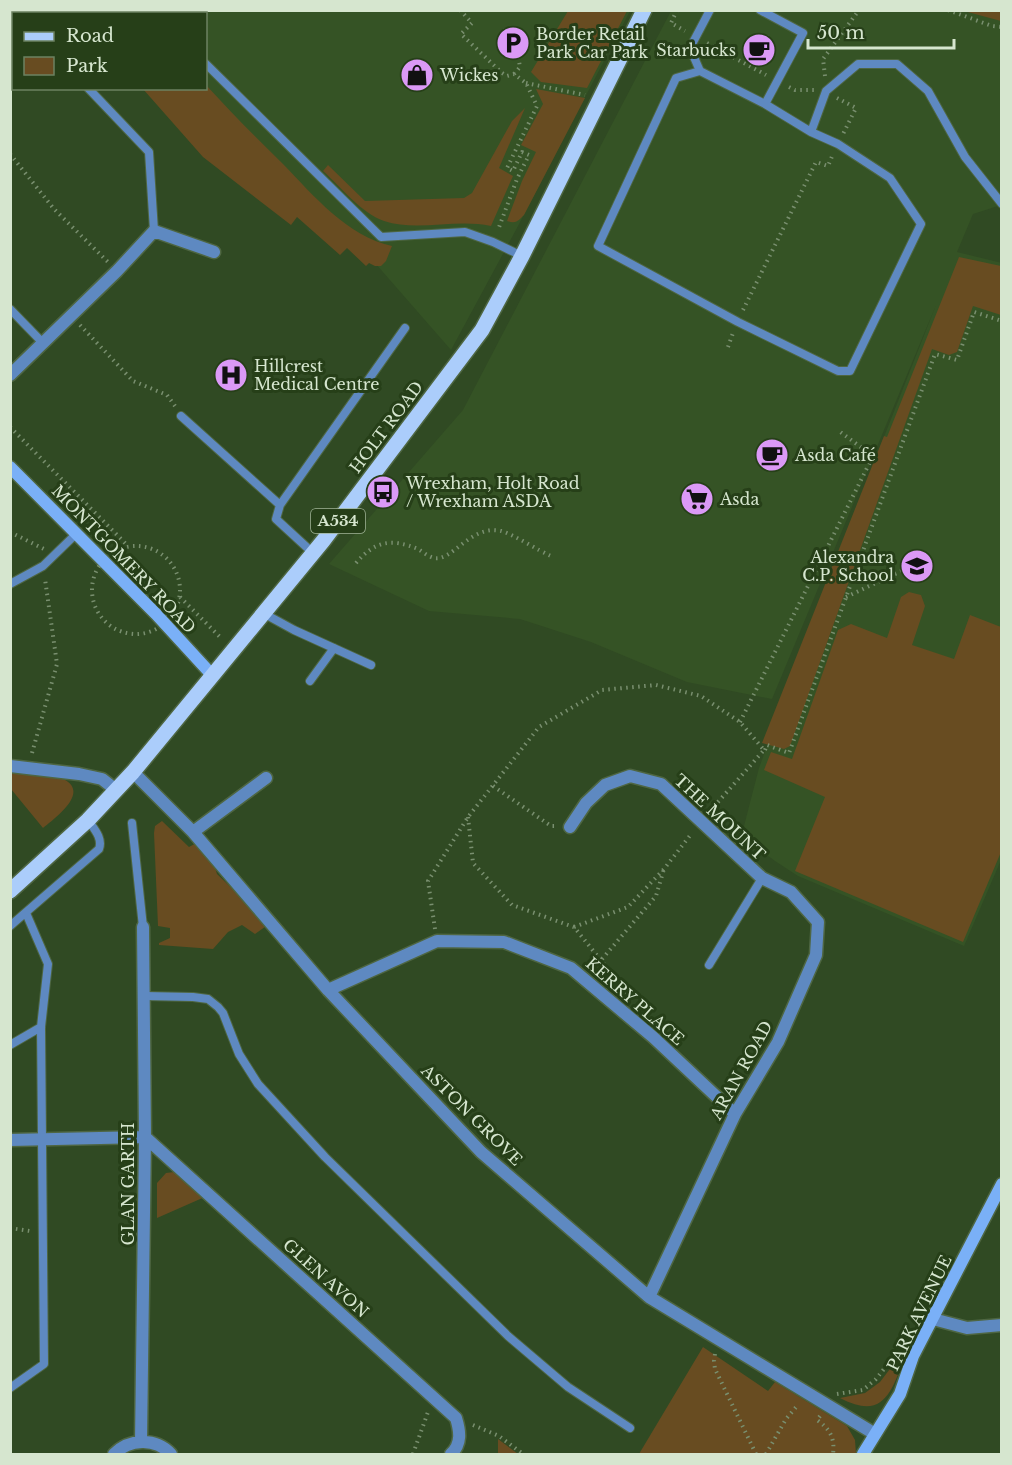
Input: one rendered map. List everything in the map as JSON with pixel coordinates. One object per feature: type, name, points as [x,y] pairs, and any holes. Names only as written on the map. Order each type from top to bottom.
[{"type":"main road","name":"HOLT ROAD","points":[[10,891],[88,820],[133,772],[313,553],[482,330],[522,256],[644,10]]},
{"type":"street","points":[[10,375],[117,271],[154,231],[213,252]]},
{"type":"street","name":"MONTGOMERY ROAD","points":[[10,466],[165,623],[212,675]]},
{"type":"street","points":[[10,766],[102,779],[116,790]]},
{"type":"street","name":"ASTON GROVE","points":[[133,772],[193,832],[328,990],[481,1152],[649,1297],[875,1434]]},
{"type":"street","name":"THE MOUNT","points":[[570,827],[586,803],[605,785],[630,776],[661,784],[762,878]]},
{"type":"street","points":[[193,832],[266,778]]},
{"type":"street","name":"ARAN ROAD","points":[[649,1297],[735,1114],[778,1042],[816,956],[818,921],[791,892],[762,878]]},
{"type":"street","name":"GLAN GARTH","points":[[141,1442],[145,1137],[143,927]]},
{"type":"street","name":"KERRY PLACE","points":[[328,990],[437,941],[504,942],[571,968],[653,1037],[735,1114]]},
{"type":"street","points":[[10,1140],[145,1137]]},
{"type":"street","name":"GLEN AVON","points":[[145,1137],[456,1418]]},
{"type":"street","name":"PARK AVENUE","points":[[863,1455],[900,1394],[913,1356],[1002,1184]]},
{"type":"street","points":[[933,1319],[967,1328],[1002,1325]]},
{"type":"street","points":[[451,1455],[459,1442],[456,1418]]},
{"type":"street","points":[[114,1455],[130,1444],[141,1442],[155,1444],[171,1455]]},
{"type":"lane","points":[[700,71],[676,78],[598,246],[738,322],[838,371],[850,371],[921,224],[890,178],[838,144],[811,132],[765,104],[700,71],[690,48],[710,10]]},
{"type":"lane","points":[[760,10],[803,33],[765,104]]},
{"type":"lane","points":[[811,132],[826,91],[858,64],[897,64],[928,91],[965,157],[1002,204]]},
{"type":"lane","points":[[207,65],[381,237],[465,232],[494,242],[522,256]]},
{"type":"lane","points":[[90,90],[149,152],[154,231]]},
{"type":"lane","points":[[10,309],[43,343]]},
{"type":"lane","points":[[313,553],[276,519],[280,505],[405,328]]},
{"type":"lane","points":[[181,416],[280,505]]},
{"type":"lane","points":[[10,584],[43,566],[76,534]]},
{"type":"lane","points":[[263,613],[294,630],[371,665]]},
{"type":"lane","points":[[310,681],[334,648]]},
{"type":"lane","points":[[10,926],[99,849],[101,843],[99,837],[88,820]]},
{"type":"lane","points":[[132,823],[143,927]]},
{"type":"lane","points":[[709,965],[762,878]]},
{"type":"lane","points":[[10,1388],[44,1364],[41,1027],[48,964],[26,913]]},
{"type":"lane","points":[[144,996],[194,997],[208,999],[218,1006],[239,1054],[258,1084],[325,1157],[508,1336],[568,1387],[630,1428]]},
{"type":"lane","points":[[10,1045],[41,1027]]},
{"type":"path","points":[[677,10],[671,23],[696,37],[795,90],[826,91],[856,108],[828,166],[816,162],[728,346]]},
{"type":"path","points":[[826,91],[823,59],[859,10]]},
{"type":"path","points":[[948,10],[992,26],[1002,27]]},
{"type":"path","points":[[459,12],[472,23],[461,34],[502,74],[507,76],[518,71],[520,64],[517,50]]},
{"type":"path","points":[[494,242],[517,179],[529,155],[522,152],[513,171],[507,168],[537,106],[526,84],[514,74]]},
{"type":"path","points":[[526,84],[601,98]]},
{"type":"path","points":[[10,154],[54,209],[117,271]]},
{"type":"path","points":[[764,750],[767,746],[789,753],[935,354],[957,360],[974,312],[1002,321]]},
{"type":"path","points":[[72,315],[134,381],[167,395],[181,416]]},
{"type":"path","points":[[10,427],[128,546],[144,546],[166,557],[178,575],[180,597],[175,612],[165,623],[153,631],[138,634],[124,632],[110,626],[96,609],[92,587]]},
{"type":"path","points":[[740,722],[873,456],[839,431]]},
{"type":"path","points":[[356,563],[377,545],[393,543],[417,549],[435,558],[444,558],[462,542],[477,534],[500,531],[551,556]]},
{"type":"path","points":[[10,532],[56,554]]},
{"type":"path","points":[[846,597],[927,559]]},
{"type":"path","points":[[27,768],[57,664],[43,566]]},
{"type":"path","points":[[180,597],[233,650]]},
{"type":"path","points":[[493,786],[551,826],[570,827]]},
{"type":"path","points":[[468,817],[473,863],[512,904],[574,927],[602,959],[634,1002]]},
{"type":"path","points":[[602,959],[656,896],[664,868]]},
{"type":"path","points":[[10,1228],[43,1232]]},
{"type":"path","points":[[719,1340],[714,1361],[715,1370],[756,1455]]},
{"type":"path","points":[[833,1455],[834,1443],[830,1430],[817,1420],[834,1395],[863,1390],[876,1380],[895,1355],[913,1356]]},
{"type":"path","points":[[412,1455],[434,1397]]},
{"type":"path","points":[[765,1455],[786,1419],[797,1406]]},
{"type":"path","points":[[456,1418],[499,1436],[523,1455]]},
{"type":"shaded area","points":[[630,11],[451,350],[362,248],[207,89],[207,12],[114,12]]},
{"type":"shaded area","points":[[671,11],[1001,11],[1001,205],[973,214],[957,252],[1002,263],[1001,860],[964,946],[798,876],[750,842],[744,826],[759,768],[784,700],[781,698],[936,305],[772,699],[687,682],[591,642],[520,619],[429,611],[329,564],[463,410]]},
{"type":"green space","points":[[130,11],[132,12],[59,12]]},
{"type":"green space","points":[[568,11],[627,11],[587,88],[541,82],[531,72]]},
{"type":"green space","points":[[964,11],[1001,11],[1001,21]]},
{"type":"green space","points":[[207,86],[332,213],[360,233],[392,246],[386,261],[381,266],[369,263],[366,266],[347,248],[340,255],[297,217],[291,225],[203,157],[144,90],[207,90]]},
{"type":"green space","points":[[536,89],[585,98],[524,215],[517,221],[510,222],[507,221],[536,152],[521,145],[543,104]]},
{"type":"green space","points":[[525,108],[499,168],[513,176],[491,226],[464,223],[410,225],[384,221],[359,206],[323,171],[328,165],[365,201],[464,198],[472,193],[512,121]]},
{"type":"green space","points":[[959,257],[1001,266],[1001,315],[973,306],[957,352],[949,355],[932,349],[790,746],[784,749],[762,743],[884,436],[887,437]]},
{"type":"green space","points":[[909,592],[921,595],[925,606],[912,645],[954,659],[970,615],[1001,627],[1001,852],[963,942],[795,871],[825,797],[764,770],[771,752],[792,759],[838,630],[851,624],[887,638],[901,597]]},
{"type":"green space","points":[[10,773],[63,779],[71,784],[72,798],[62,812],[43,828],[11,789]]},
{"type":"green space","points":[[162,821],[189,847],[200,841],[209,848],[217,874],[269,924],[255,934],[242,925],[228,932],[213,949],[159,945],[170,938],[170,928],[158,926],[154,833],[155,826]]},
{"type":"green space","points":[[166,1173],[182,1174],[207,1196],[157,1218],[157,1183]]},
{"type":"green space","points":[[703,1347],[768,1391],[775,1382],[847,1426],[855,1440],[856,1454],[639,1454]]},
{"type":"green space","points":[[899,1357],[905,1357],[884,1399],[867,1406],[840,1398],[865,1393],[880,1382]]},
{"type":"green space","points":[[498,1439],[518,1454],[498,1454]]},
{"type":"place","name":"Border Retail Park Car Park","points":[[513,43]]},
{"type":"place","name":"Starbucks","points":[[759,50]]},
{"type":"place","name":"Wickes","points":[[417,75]]},
{"type":"place","name":"Hillcrest Medical Centre","points":[[231,375]]},
{"type":"place","name":"Asda Café","points":[[772,455]]},
{"type":"place","name":"Wrexham, Holt Road / Wrexham ASDA","points":[[383,492]]},
{"type":"place","name":"Asda","points":[[697,499]]},
{"type":"place","name":"Alexandra C.P. School","points":[[917,566]]}]
